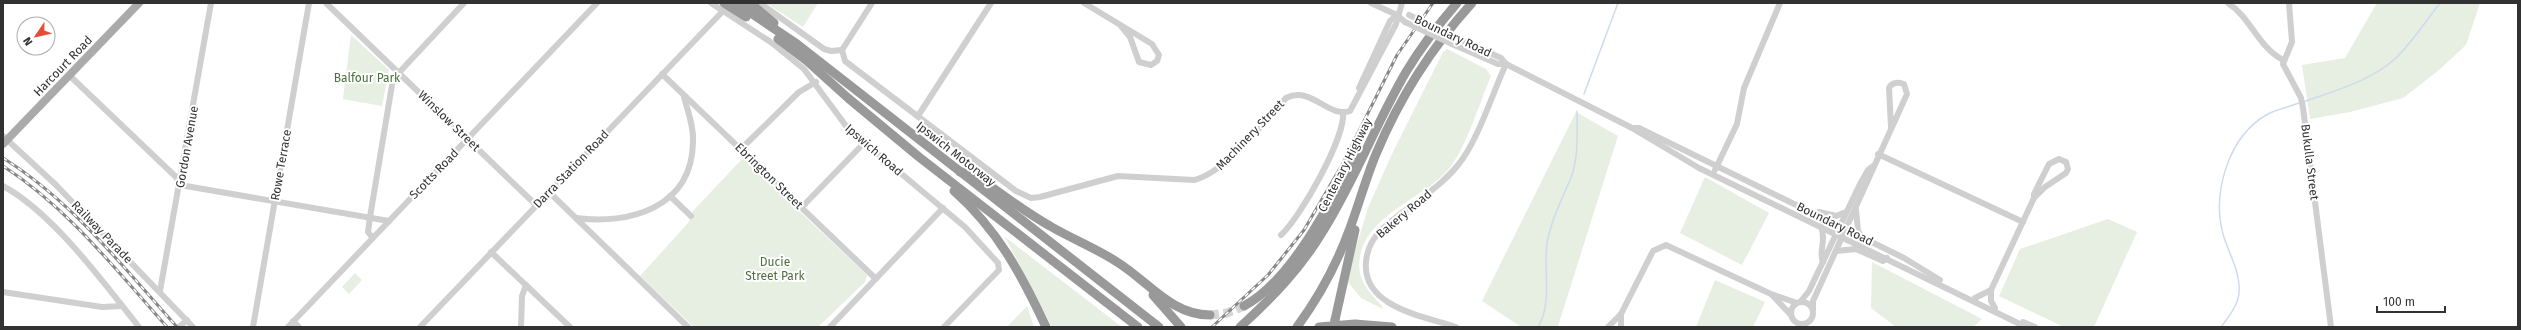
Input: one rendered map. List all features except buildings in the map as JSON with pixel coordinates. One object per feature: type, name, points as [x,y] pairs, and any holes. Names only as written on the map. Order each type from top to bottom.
[{"type":"highway","name":"Ipswich Motorway","points":[[736,3],[797,44],[1159,327]]},
{"type":"highway","points":[[750,3],[789,34],[797,44]]},
{"type":"highway","name":"Centenary Highway","points":[[1240,327],[1288,279],[1323,231],[1400,84],[1427,41],[1457,3]]},
{"type":"highway","name":"Centenary Highway","points":[[1297,327],[1327,280],[1355,215],[1376,154],[1400,104],[1438,45],[1472,3]]},
{"type":"highway","name":"Ipswich Motorway","points":[[723,7],[807,61],[848,98],[919,157],[1138,327]]},
{"type":"highway","points":[[1244,306],[1259,296],[1271,284],[1312,233],[1392,90],[1400,84]]},
{"type":"highway","points":[[919,157],[922,164],[962,198],[993,232],[1018,267],[1046,327]]},
{"type":"highway","points":[[958,171],[972,174],[1048,225],[1104,254],[1130,270],[1171,304],[1195,314],[1210,315]]},
{"type":"highway","points":[[1334,323],[1355,228],[1355,215]]},
{"type":"highway","points":[[1130,270],[1181,327]]},
{"type":"highway","points":[[1038,309],[1041,327]]},
{"type":"highway","points":[[1318,327],[1356,324],[1392,327]]},
{"type":"main road","name":"Harcourt Road","points":[[4,140],[70,76],[139,3]]},
{"type":"street","name":"Gordon Avenue","points":[[160,291],[211,3]]},
{"type":"street","name":"Rowe Terrace","points":[[253,327],[309,3]]},
{"type":"street","name":"Winslow Street","points":[[326,3],[536,205]]},
{"type":"street","points":[[372,237],[368,232],[392,84],[399,72],[464,3]]},
{"type":"street","name":"Scotts Road","points":[[288,327],[372,237],[468,139],[597,3]]},
{"type":"street","name":"Ipswich Road","points":[[710,3],[723,7],[804,69],[816,82],[840,120],[864,144],[943,208],[977,239],[998,263],[999,270],[944,327]]},
{"type":"street","points":[[760,3],[824,49],[831,51],[842,50]]},
{"type":"street","points":[[872,3],[842,50],[845,61],[918,116],[991,3]]},
{"type":"street","points":[[1084,3],[1152,44],[1159,55],[1157,61],[1151,65],[1139,62],[1134,46],[1121,26]]},
{"type":"street","name":"Boundary Road","points":[[1371,3],[1397,15],[1405,22],[1452,44],[1498,64],[1506,64]]},
{"type":"street","points":[[1281,235],[1310,199],[1342,127],[1342,112],[1350,111],[1390,23],[1397,15],[1402,3]]},
{"type":"street","points":[[1713,174],[1736,124],[1746,80],[1780,3]]},
{"type":"street","points":[[2228,3],[2238,11],[2269,51],[2283,60],[2292,42],[2289,3]]},
{"type":"street","name":"Darra Station Road","points":[[420,327],[662,74],[723,7]]},
{"type":"street","name":"Boundary Road","points":[[1397,15],[1409,16],[1501,58],[1506,64],[1632,128],[1637,133],[1713,174],[1843,236],[2026,327]]},
{"type":"street","name":"Bukulla Street","points":[[2283,60],[2285,69],[2301,98],[2303,108],[2331,327]]},
{"type":"street","name":"Bakery Road","points":[[1456,327],[1384,300],[1368,280],[1365,268],[1366,256],[1369,246],[1382,230],[1443,181],[1460,164],[1470,146],[1506,64]]},
{"type":"street","name":"Ebrington Street","points":[[662,74],[876,279]]},
{"type":"street","points":[[70,76],[176,177],[180,184],[389,221]]},
{"type":"street","points":[[741,149],[799,92],[816,82]]},
{"type":"street","points":[[1770,294],[1798,323],[1803,325],[1813,317],[1813,301],[1856,210],[1872,166],[1878,154],[1907,94],[1904,84],[1893,84],[1889,88],[1891,127]]},
{"type":"street","name":"Machinery Street","points":[[918,116],[1016,191],[1031,198],[1040,197],[1118,176],[1194,180],[1203,178],[1222,167],[1286,98],[1292,95],[1305,95],[1342,112]]},
{"type":"street","points":[[576,218],[596,220],[624,219],[639,215],[670,196],[686,173],[691,157],[693,143],[690,118],[684,96]]},
{"type":"street","points":[[690,118],[700,110]]},
{"type":"street","name":"Boundary Road","points":[[1632,128],[1639,128],[1716,167],[1862,237],[1904,258],[1938,279],[2035,327]]},
{"type":"street","name":"Railway Parade","points":[[4,140],[56,185],[160,291],[193,327]]},
{"type":"street","points":[[802,207],[864,144]]},
{"type":"street","points":[[1878,154],[2023,222]]},
{"type":"street","points":[[1995,308],[1991,300],[1991,290],[2034,198],[2034,194],[2050,164],[2059,159],[2066,162],[2066,172],[2045,187],[2034,198]]},
{"type":"street","points":[[1792,327],[1792,308],[1809,291],[1846,212],[1868,170],[1872,166]]},
{"type":"street","points":[[3,186],[28,204],[73,246],[138,327]]},
{"type":"street","points":[[549,192],[688,327]]},
{"type":"street","points":[[670,196],[691,216]]},
{"type":"street","points":[[830,327],[943,208]]},
{"type":"street","points":[[1856,210],[1858,231],[1862,237]]},
{"type":"street","points":[[1815,215],[1819,212],[1836,216],[1846,212]]},
{"type":"street","points":[[590,233],[596,220]]},
{"type":"street","points":[[1821,226],[1825,240],[1820,256],[1823,262]]},
{"type":"street","points":[[1608,327],[1621,314],[1649,257],[1657,247],[1666,245],[1770,294],[1808,303],[1813,309]]},
{"type":"street","points":[[1836,251],[1856,249],[1883,261],[1887,258]]},
{"type":"street","points":[[491,252],[570,327]]},
{"type":"street","points":[[521,327],[522,296],[526,285]]},
{"type":"street","points":[[1975,298],[1991,290]]},
{"type":"street","points":[[3,292],[102,307],[122,306]]},
{"type":"street","points":[[1621,314],[1621,327]]},
{"type":"street","points":[[179,327],[187,320]]},
{"type":"street","points":[[293,321],[299,327]]},
{"type":"green space","points":[[766,3],[818,3],[803,27]]},
{"type":"green space","points":[[2377,3],[2480,3],[2466,45],[2439,70],[2403,98],[2350,112],[2310,119],[2302,65],[2345,58]]},
{"type":"green space","name":"Balfour Park","points":[[351,35],[389,70],[382,106],[343,99]]},
{"type":"green space","points":[[1447,49],[1486,69],[1491,76],[1468,135],[1451,166],[1440,178],[1386,217],[1374,228],[1365,242],[1360,257],[1359,268],[1361,277],[1369,292],[1383,309],[1361,298],[1346,280],[1368,208],[1391,156],[1443,52]]},
{"type":"green space","points":[[1576,112],[1618,136],[1557,327],[1521,327],[1482,301]]},
{"type":"green space","name":"Ducie Street Park","points":[[743,158],[867,275],[865,282],[818,327],[694,327],[640,276],[689,222],[693,211]]},
{"type":"green space","points":[[1705,177],[1769,213],[1742,265],[1680,233]]},
{"type":"green space","points":[[2108,219],[2137,232],[2094,327],[2064,327],[1999,296],[2020,249]]},
{"type":"green space","points":[[1005,237],[1122,327],[1052,327]]},
{"type":"green space","points":[[1872,262],[1982,319],[1973,327],[1896,327],[1871,308]]},
{"type":"green space","points":[[355,273],[362,280],[349,294],[342,287]]},
{"type":"green space","points":[[1715,280],[1765,302],[1753,327],[1696,327]]},
{"type":"green space","points":[[1027,306],[1034,327],[1007,327]]},
{"type":"waterway","points":[[1584,94],[1618,3]]},
{"type":"waterway","points":[[2303,102],[2364,79],[2386,66],[2408,45],[2440,3]]},
{"type":"waterway","points":[[2221,327],[2230,315],[2239,297],[2238,277],[2225,241],[2220,218],[2220,201],[2226,167],[2233,151],[2243,136],[2254,124],[2272,112],[2299,103]]},
{"type":"waterway","points":[[1538,327],[1543,317],[1545,307],[1547,286],[1547,243],[1551,227],[1575,164],[1577,146],[1577,111]]},
{"type":"tunnel","points":[[1210,315],[1227,313],[1244,306]]},
{"type":"railway","points":[[1212,327],[1268,275],[1304,230],[1343,163],[1397,55],[1433,3]]},
{"type":"railway","points":[[3,158],[52,194],[96,236],[177,327]]},
{"type":"railway","points":[[3,166],[27,183],[70,220],[110,262],[167,327]]}]
